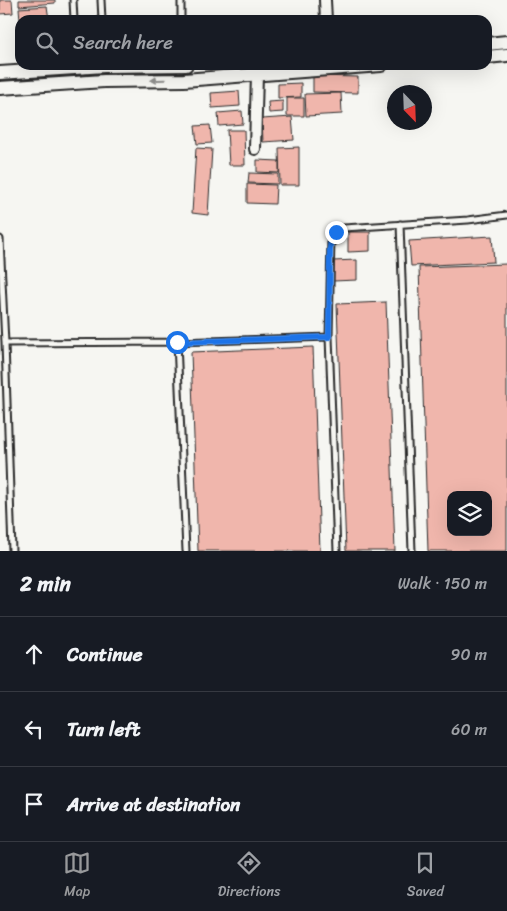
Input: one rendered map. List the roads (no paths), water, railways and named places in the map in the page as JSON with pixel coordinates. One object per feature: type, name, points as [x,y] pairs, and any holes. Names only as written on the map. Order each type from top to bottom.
[{"type":"street","points":[[324,0],[326,15]]},
{"type":"street","points":[[492,44],[507,42]]},
{"type":"street","points":[[492,56],[507,55]]},
{"type":"street","points":[[0,73],[38,70]]},
{"type":"street","points":[[0,88],[104,81],[184,80],[294,70]]},
{"type":"street","points":[[255,149],[258,74]]},
{"type":"lane","points":[[74,0],[74,15]]},
{"type":"lane","points":[[101,0],[102,15]]},
{"type":"lane","points":[[181,0],[181,15]]},
{"type":"lane","points":[[75,70],[76,84]]},
{"type":"lane","points":[[104,70],[104,81]]},
{"type":"lane","points":[[337,551],[329,337],[331,239],[336,232],[344,228],[468,220],[507,215]]},
{"type":"lane","points":[[400,224],[412,551]]},
{"type":"lane","points":[[0,239],[12,551]]},
{"type":"lane","points":[[5,343],[177,342],[329,337]]},
{"type":"lane","points":[[177,342],[186,551]]}]
